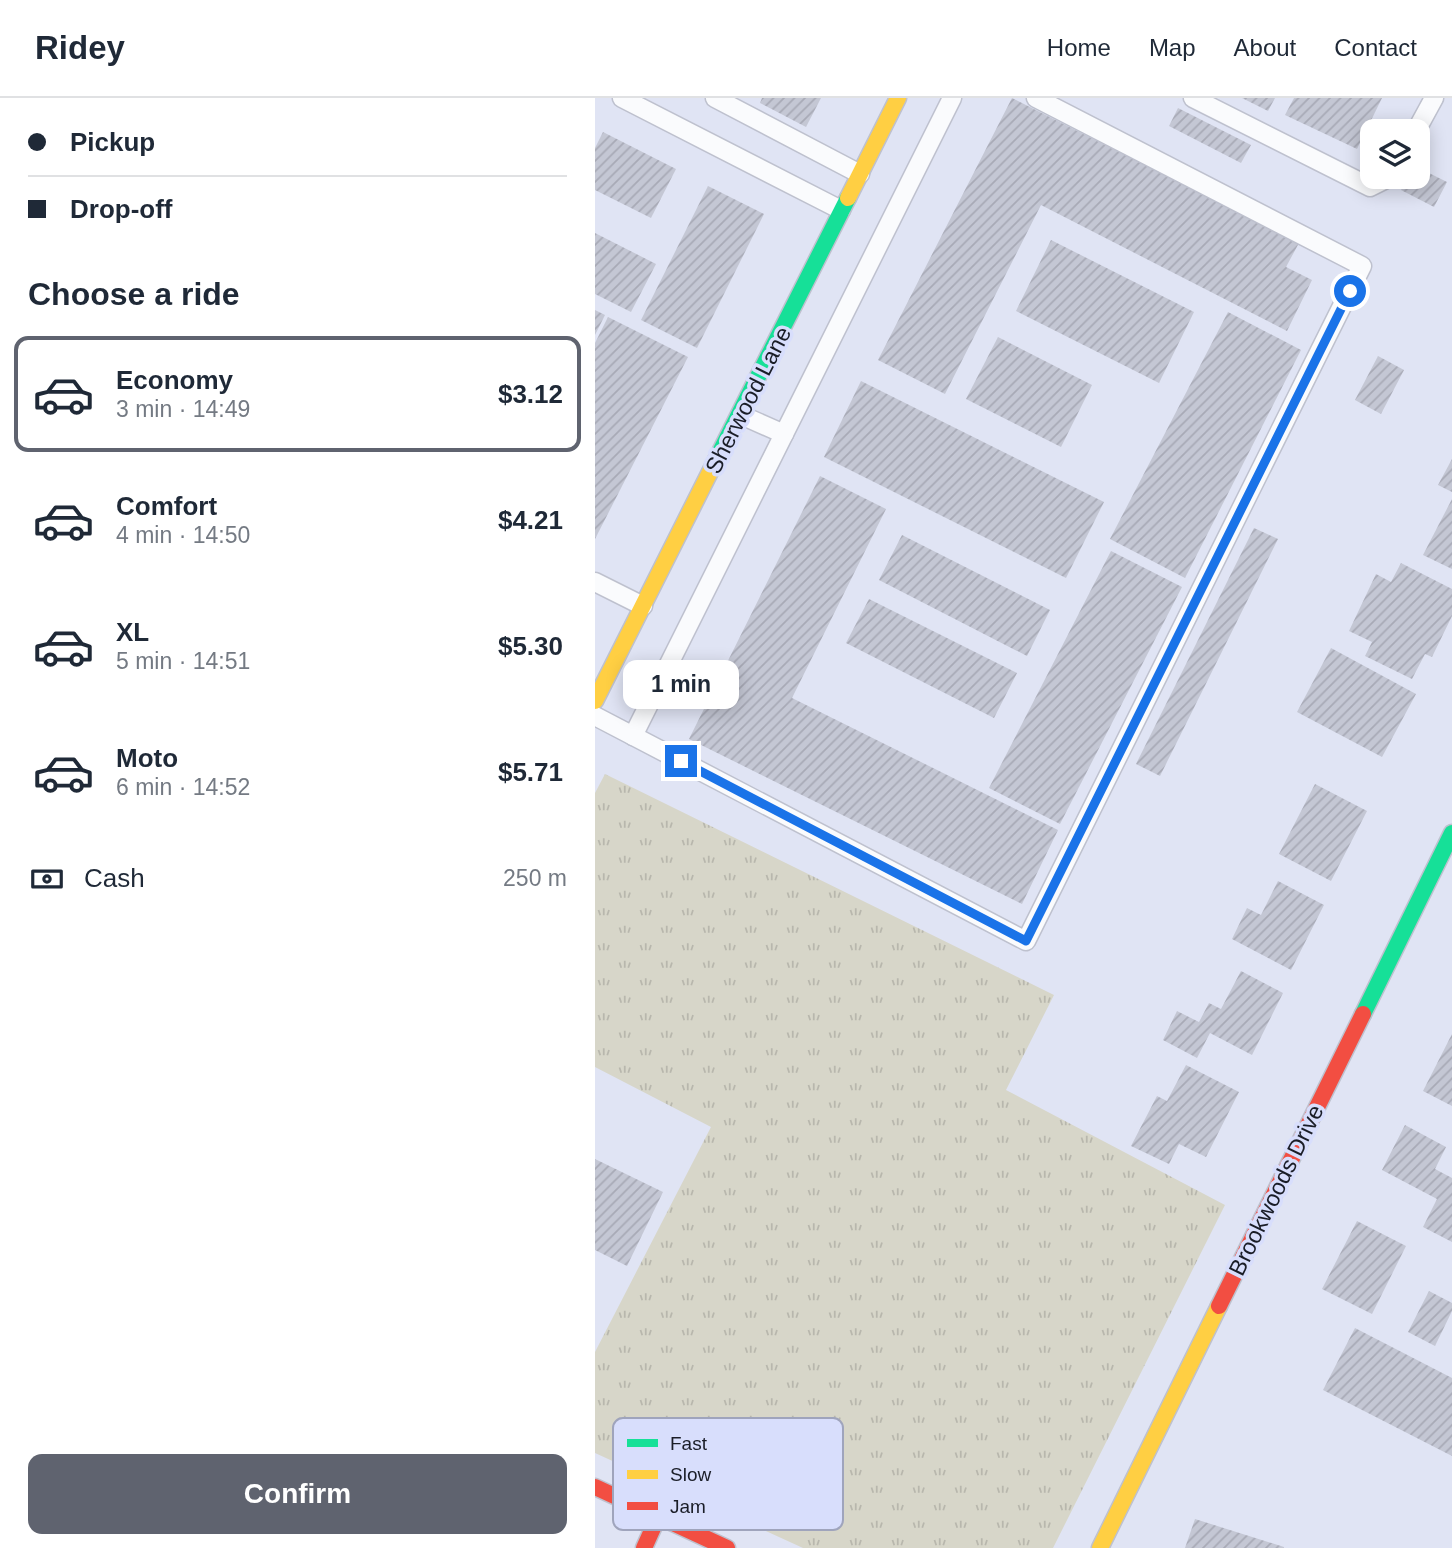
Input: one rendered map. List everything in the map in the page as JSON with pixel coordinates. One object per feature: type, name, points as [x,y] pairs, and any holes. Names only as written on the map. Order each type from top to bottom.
[{"type":"street","name":"Sherwood Lane","points":[[595,701],[898,98]]},
{"type":"street","name":"Brookwoods Drive","points":[[1100,1548],[1452,833]]},
{"type":"street","points":[[595,1488],[613,1496]]},
{"type":"street","points":[[644,1548],[653,1530]]},
{"type":"street","points":[[688,1530],[727,1548]]},
{"type":"lane","points":[[622,98],[841,210]]},
{"type":"lane","points":[[715,98],[860,174]]},
{"type":"lane","points":[[633,736],[952,98]]},
{"type":"lane","points":[[595,716],[1026,941],[1362,266],[1036,98]]},
{"type":"lane","points":[[1193,98],[1360,182]]},
{"type":"lane","points":[[1423,119],[1434,98]]},
{"type":"lane","points":[[741,415],[784,434]]},
{"type":"lane","points":[[595,582],[643,606]]},
{"type":"green space","points":[[605,774],[1054,995],[1006,1090],[1225,1205],[1053,1548],[803,1548],[764,1530],[843,1530],[843,1418],[613,1418],[613,1461],[595,1453],[595,1352],[711,1127],[595,1067],[595,793]]},
{"type":"building","points":[[762,98],[821,98],[806,127],[760,103]]},
{"type":"building","points":[[1012,98],[1299,243],[1286,267],[1312,280],[1287,331],[1041,205],[945,394],[878,360]]},
{"type":"building","points":[[1242,98],[1275,98],[1268,111]]},
{"type":"building","points":[[1294,98],[1382,98],[1372,119],[1360,119],[1360,143],[1357,149],[1285,115]]},
{"type":"building","points":[[1178,108],[1251,145],[1241,163],[1169,126]]},
{"type":"building","points":[[603,132],[676,169],[651,218],[595,190],[595,148]]},
{"type":"building","points":[[1430,174],[1447,182],[1434,207],[1401,190],[1430,189]]},
{"type":"building","points":[[708,186],[764,214],[697,348],[641,320]]},
{"type":"building","points":[[595,233],[656,264],[631,312],[595,294]]},
{"type":"building","points":[[1051,240],[1194,312],[1159,383],[1016,311]]},
{"type":"building","points":[[595,310],[605,315],[595,335]]},
{"type":"building","points":[[1228,312],[1301,350],[1185,578],[1110,539]]},
{"type":"building","points":[[608,317],[688,357],[595,539],[595,343]]},
{"type":"building","points":[[998,337],[1092,385],[1061,447],[966,399]]},
{"type":"building","points":[[1378,356],[1404,370],[1381,414],[1355,400]]},
{"type":"building","points":[[861,381],[1104,502],[1066,578],[824,457]]},
{"type":"building","points":[[1452,459],[1452,492],[1438,485]]},
{"type":"building","points":[[820,476],[886,509],[792,698],[1058,830],[1022,904],[689,739]]},
{"type":"building","points":[[1452,499],[1452,569],[1423,555]]},
{"type":"building","points":[[1254,528],[1278,539],[1160,776],[1136,764]]},
{"type":"building","points":[[902,535],[1050,610],[1027,656],[879,580]]},
{"type":"building","points":[[1111,551],[1182,587],[1060,824],[989,788]]},
{"type":"building","points":[[1401,563],[1452,589],[1452,616],[1432,657],[1425,654],[1412,679],[1365,656],[1372,642],[1349,631],[1376,574],[1391,582]]},
{"type":"building","points":[[869,599],[1017,673],[994,718],[846,643]]},
{"type":"building","points":[[1331,648],[1416,694],[1382,757],[1297,712]]},
{"type":"building","points":[[1315,784],[1367,811],[1331,881],[1279,854]]},
{"type":"building","points":[[1278,881],[1324,905],[1291,970],[1232,939],[1247,908],[1261,915]]},
{"type":"building","points":[[1241,971],[1283,993],[1252,1055],[1210,1033],[1197,1058],[1163,1040],[1177,1011],[1199,1022],[1209,1003],[1221,1009]]},
{"type":"building","points":[[1452,1034],[1452,1106],[1423,1091]]},
{"type":"building","points":[[1186,1065],[1239,1092],[1206,1157],[1179,1144],[1169,1164],[1131,1146],[1157,1096],[1167,1101]]},
{"type":"building","points":[[1405,1125],[1446,1147],[1435,1169],[1452,1178],[1452,1242],[1423,1227],[1437,1199],[1382,1170]]},
{"type":"building","points":[[595,1159],[663,1192],[627,1266],[595,1250]]},
{"type":"building","points":[[1357,1221],[1406,1246],[1372,1314],[1322,1289]]},
{"type":"building","points":[[1429,1291],[1452,1303],[1452,1311],[1435,1346],[1408,1332]]},
{"type":"building","points":[[1355,1328],[1452,1378],[1452,1456],[1323,1390]]},
{"type":"building","points":[[1195,1519],[1284,1547],[1284,1548],[1185,1548]]},
{"type":"traffic: fast","points":[[715,462],[848,198]]},
{"type":"traffic: fast","points":[[1363,1014],[1452,833]]},
{"type":"traffic: slow","points":[[848,198],[898,98]]},
{"type":"traffic: slow","points":[[595,701],[715,462]]},
{"type":"traffic: slow","points":[[1100,1548],[1219,1306]]},
{"type":"traffic: jam","points":[[1219,1306],[1363,1014]]},
{"type":"traffic: jam","points":[[595,1487],[613,1495]]},
{"type":"traffic: jam","points":[[644,1548],[652,1530]]},
{"type":"traffic: jam","points":[[688,1530],[727,1548]]},
{"type":"route","points":[[681,761],[1026,941],[1350,291]]}]
